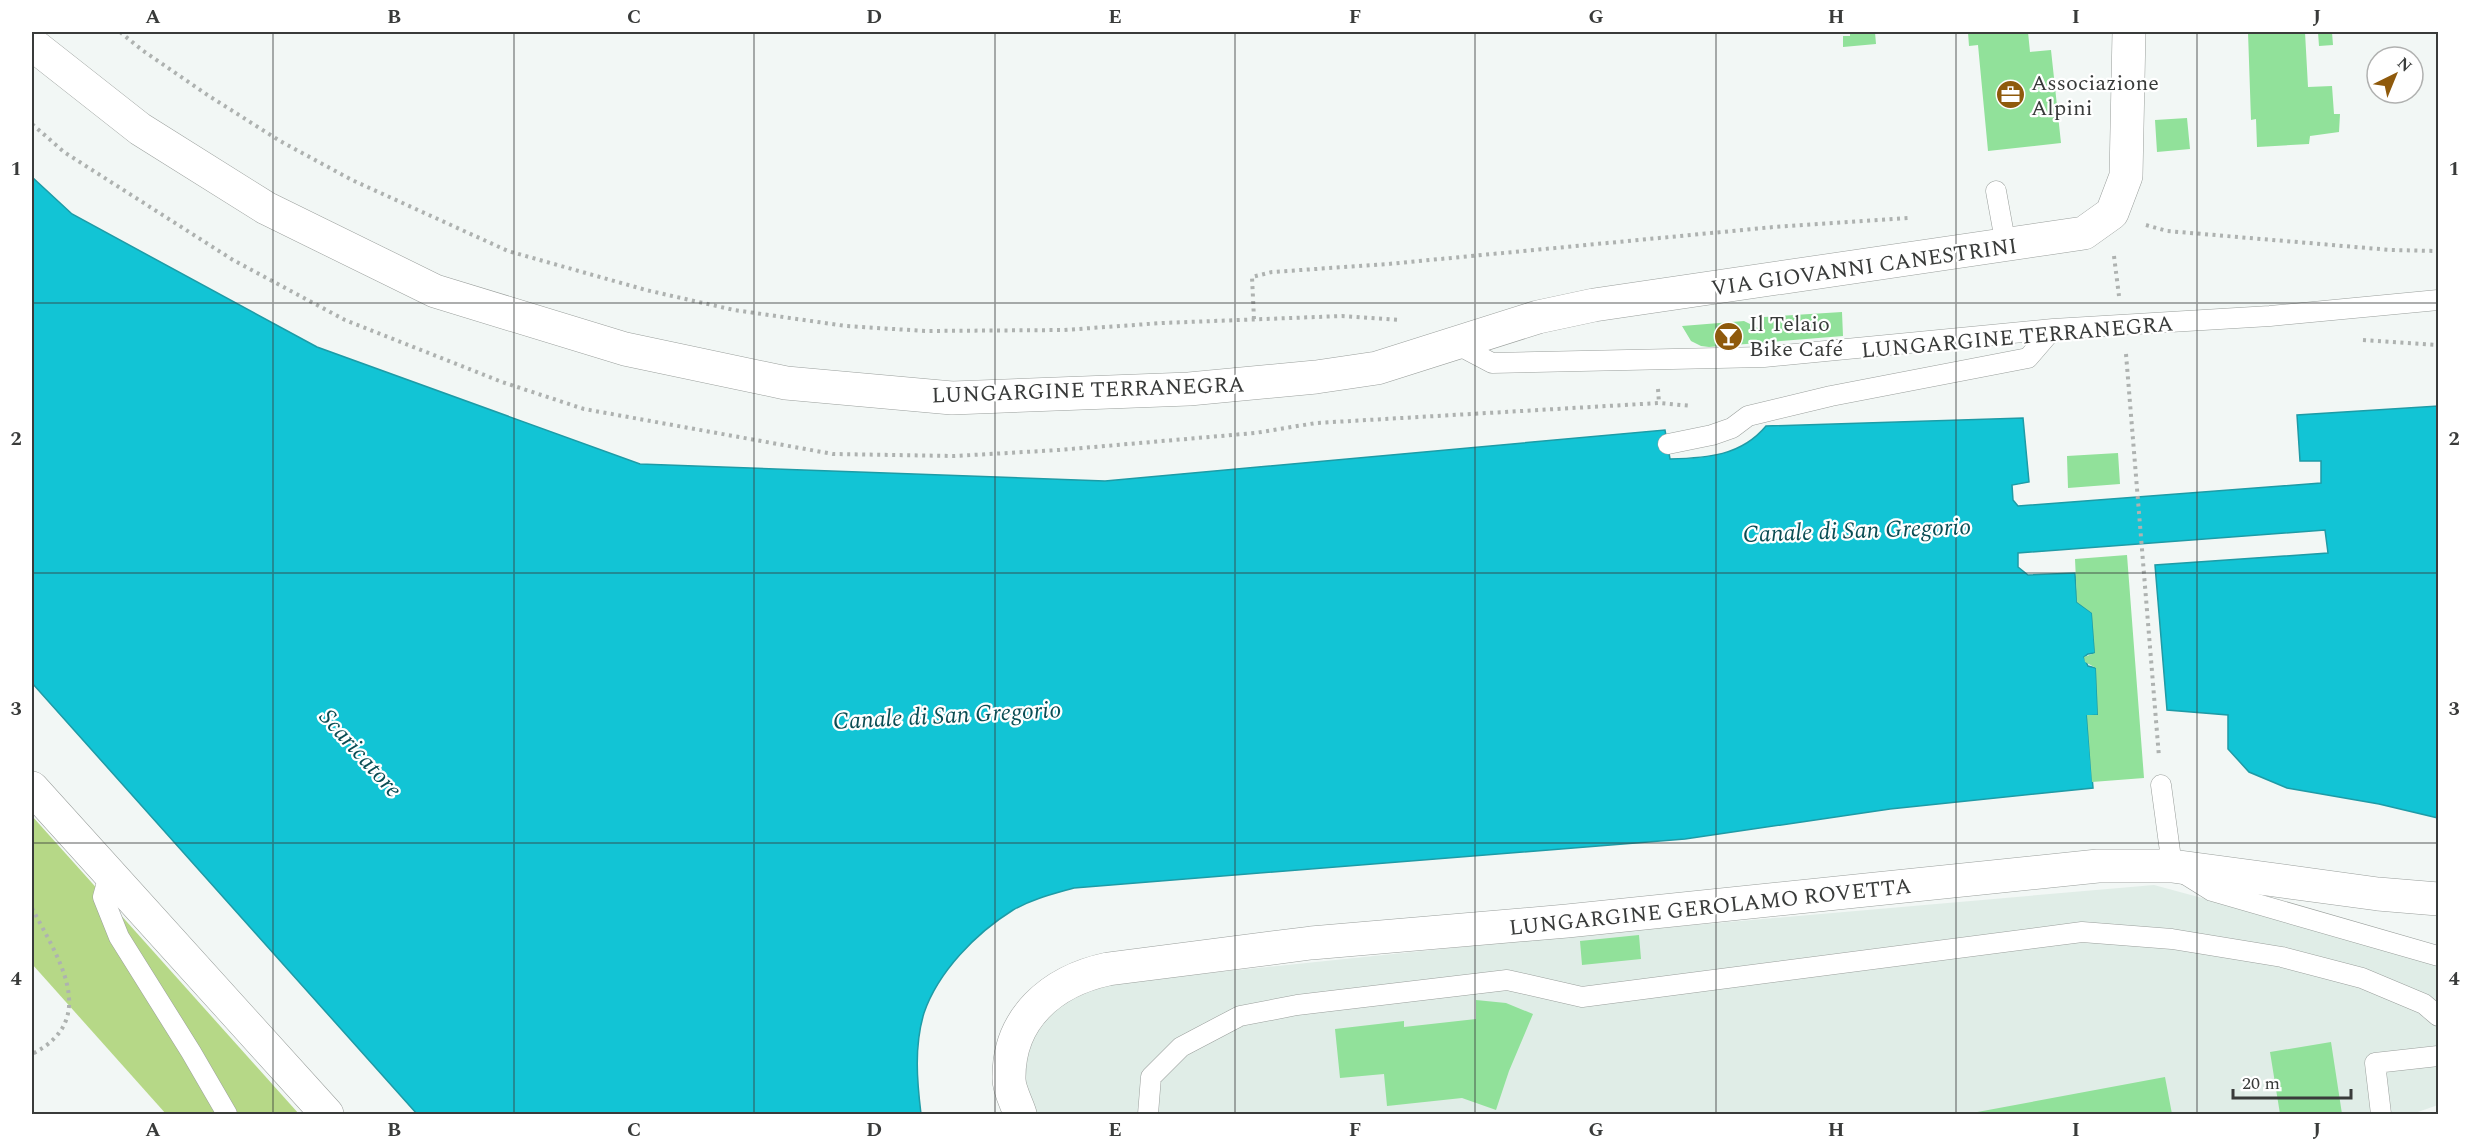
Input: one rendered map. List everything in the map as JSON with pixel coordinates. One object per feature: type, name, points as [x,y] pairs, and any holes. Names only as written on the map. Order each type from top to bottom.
[{"type":"street","points":[[2112,213],[2126,176],[2129,32]]},
{"type":"street","name":"LUNGARGINE TERRANEGRA","points":[[32,44],[140,129],[266,208],[435,291],[625,350],[786,383],[952,398],[1189,389],[1316,377],[1377,368],[1444,348]]},
{"type":"street","name":"VIA GIOVANNI CANESTRINI","points":[[1444,348],[1538,317],[1594,305],[2084,233],[2112,213]]},
{"type":"street","points":[[32,788],[111,879],[327,1114]]},
{"type":"street","name":"LUNGARGINE GEROLAMO ROVETTA","points":[[1020,1114],[1008,1082],[1012,1042],[1030,1012],[1060,986],[1084,974],[1108,969],[1311,943],[1567,921],[2098,866],[2172,866],[2378,894],[2439,899]]},
{"type":"lane","points":[[1996,190],[2006,246]]},
{"type":"lane","name":"LUNGARGINE TERRANEGRA","points":[[1444,348],[1492,363],[1764,357],[2053,329],[2270,316],[2439,300]]},
{"type":"lane","points":[[1668,444],[1712,435],[1732,428],[1748,416],[1821,398],[2028,358],[2053,329]]},
{"type":"lane","points":[[2161,785],[2172,866],[2212,891],[2439,956]]},
{"type":"lane","points":[[111,879],[106,885],[103,897],[119,937],[227,1114]]},
{"type":"lane","points":[[1148,1114],[1151,1077],[1181,1047],[1240,1016],[1297,1005],[1507,980],[1582,997],[2082,932],[2172,939],[2282,957],[2362,978],[2424,1004],[2439,1016]]},
{"type":"lane","points":[[2381,1114],[2375,1063],[2439,1056]]},
{"type":"path","points":[[120,32],[142,50],[280,141],[352,180],[508,251],[646,291],[745,311],[846,326],[925,331],[1064,330],[1341,316],[1404,320]]},
{"type":"path","points":[[2112,213],[2167,231],[2391,250],[2439,251]]},
{"type":"path","points":[[1254,319],[1252,277],[1272,272],[1388,264],[1774,227],[1909,218]]},
{"type":"path","points":[[2113,252],[2120,302]]},
{"type":"path","points":[[2129,375],[2161,785]]},
{"type":"path","points":[[32,908],[54,946],[63,970],[69,991],[69,1012],[60,1032],[32,1054]]},
{"type":"shaded area","points":[[2154,885],[2438,962],[2438,1105],[2412,1114],[1025,1114],[1019,1108],[1029,1021],[1061,999],[1103,984],[1568,936]]},
{"type":"green space","points":[[32,816],[299,1114],[166,1114],[32,964]]},
{"type":"water","points":[[32,177],[72,214],[317,347],[640,464],[1105,481],[1665,430],[1670,459],[1697,458],[1722,453],[1746,444],[1766,426],[2023,418],[2029,482],[2012,485],[2013,500],[2018,506],[2321,483],[2321,461],[2300,461],[2297,415],[2438,406],[2438,818],[2379,804],[2287,788],[2249,772],[2228,749],[2228,715],[2167,710],[2155,565],[2328,553],[2325,530],[2018,553],[2018,567],[2028,575],[2075,573],[2077,602],[2092,613],[2095,653],[2084,657],[2088,666],[2096,668],[2098,715],[2087,716],[2093,788],[1890,809],[1685,839],[1074,888],[1043,897],[1013,910],[985,930],[949,968],[930,998],[921,1025],[918,1076],[921,1114],[417,1114],[32,683]]},
{"type":"building","points":[[1850,32],[1875,32],[1876,44],[1843,47],[1843,36],[1850,36]]},
{"type":"building","points":[[1968,32],[2028,32],[2030,52],[2051,50],[2061,143],[1988,151],[1978,45],[1969,46]]},
{"type":"building","points":[[2248,32],[2305,32],[2308,87],[2332,86],[2334,114],[2340,114],[2339,132],[2310,136],[2309,144],[2257,147],[2256,119],[2251,120]]},
{"type":"building","points":[[2318,32],[2332,32],[2333,45],[2319,46]]},
{"type":"building","points":[[2187,118],[2190,149],[2157,152],[2155,120]]},
{"type":"building","points":[[1842,312],[1843,336],[1709,347],[1691,341],[1682,326],[1744,321],[1764,331],[1764,317]]},
{"type":"building","points":[[2118,453],[2120,484],[2068,488],[2067,456]]},
{"type":"building","points":[[2127,555],[2144,778],[2092,782],[2087,715],[2098,715],[2096,668],[2085,662],[2084,657],[2095,653],[2092,613],[2077,602],[2075,559]]},
{"type":"building","points":[[1639,935],[1641,959],[1582,965],[1580,941]]},
{"type":"building","points":[[1476,1000],[1506,1003],[1533,1014],[1509,1071],[1496,1110],[1462,1098],[1387,1106],[1384,1074],[1340,1078],[1335,1029],[1404,1021],[1404,1027],[1476,1019]]},
{"type":"building","points":[[2331,1042],[2342,1114],[2280,1114],[2270,1052]]},
{"type":"building","points":[[2165,1077],[2172,1114],[1972,1114],[1972,1113]]},
{"type":"place","name":"Associazione Alpini","points":[[2010,95]]},
{"type":"place","name":"Il Telaio Bike Café","points":[[1728,336]]},
{"type":"water label","name":"Canale di San Gregorio","points":[[1857,530]]},
{"type":"water label","name":"Canale di San Gregorio","points":[[947,715]]},
{"type":"water label","name":"Scaricatore","points":[[361,753]]}]
